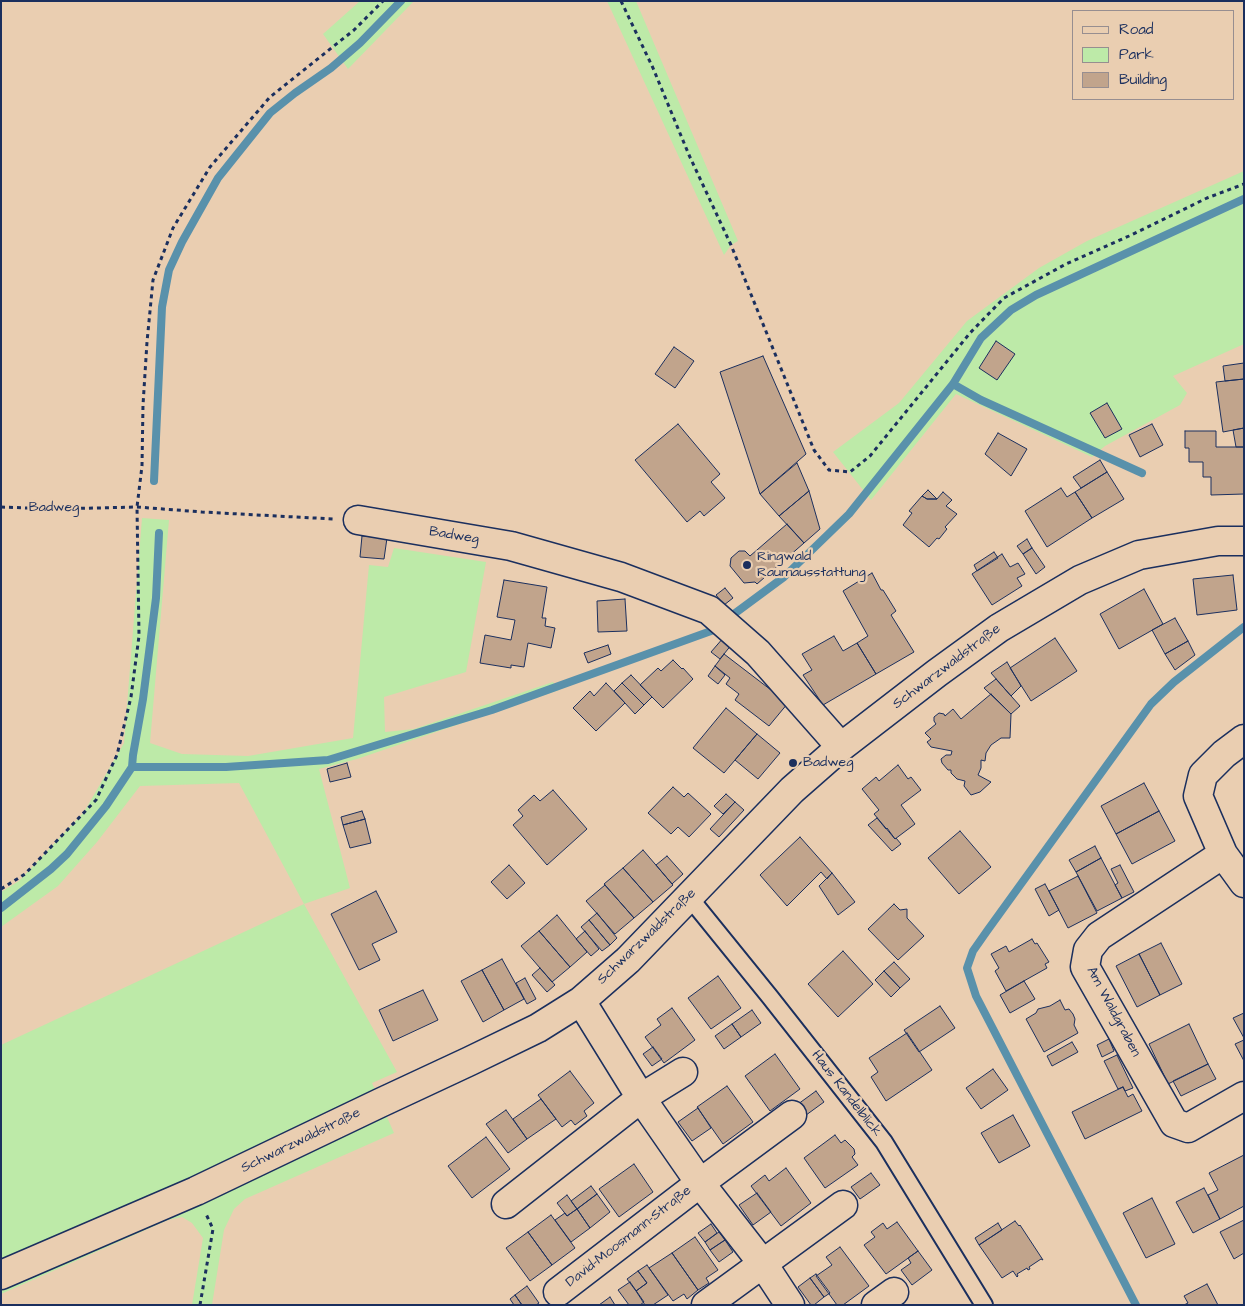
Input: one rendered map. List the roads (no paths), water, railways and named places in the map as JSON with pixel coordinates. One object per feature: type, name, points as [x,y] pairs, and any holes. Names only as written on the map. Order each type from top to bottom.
[{"type":"street","name":"Badweg","points":[[358,520],[511,546],[621,577],[709,610],[758,653],[841,747]]},
{"type":"street","name":"Schwarzwaldstraße","points":[[1,1275],[196,1191],[538,1028],[581,1001],[628,960],[792,790],[841,747],[999,628],[1080,580],[1139,555],[1218,541],[1244,541]]},
{"type":"street","points":[[1244,739],[1224,754],[1203,775],[1198,796],[1224,854],[1244,883]]},
{"type":"street","name":"Am Waldgraben","points":[[1224,854],[1099,936],[1088,950],[1085,967],[1174,1123],[1188,1128],[1244,1096]]},
{"type":"street","name":"David-Moosmann-Straße","points":[[581,1001],[641,1098],[700,1183],[763,1264],[790,1305]]},
{"type":"street","points":[[506,1204],[641,1098],[683,1072]]},
{"type":"street","name":"David-Moosmann-Straße","points":[[558,1292],[792,1115]]},
{"type":"street","points":[[706,1305],[844,1204]]},
{"type":"lane","name":"Haus Kandelblick","points":[[689,898],[884,1142],[984,1305]]},
{"type":"waterway","points":[[154,481],[162,307],[169,270],[182,242],[218,178],[270,113],[331,68],[360,43],[401,1]]},
{"type":"waterway","points":[[132,767],[226,767],[328,760],[492,710],[711,631],[784,577],[849,514],[953,384],[981,338],[1011,310],[1036,295],[1244,199]]},
{"type":"waterway","points":[[953,384],[981,400],[1142,473]]},
{"type":"waterway","points":[[1,908],[67,854],[106,806],[132,767],[156,598],[159,533]]},
{"type":"waterway","points":[[1136,1305],[976,996],[967,968],[973,951],[1151,704],[1174,682],[1244,627]]},
{"type":"place","name":"Ringwald Raumausstattung","points":[[747,565]]},
{"type":"place","name":"Badweg","points":[[793,763]]}]
